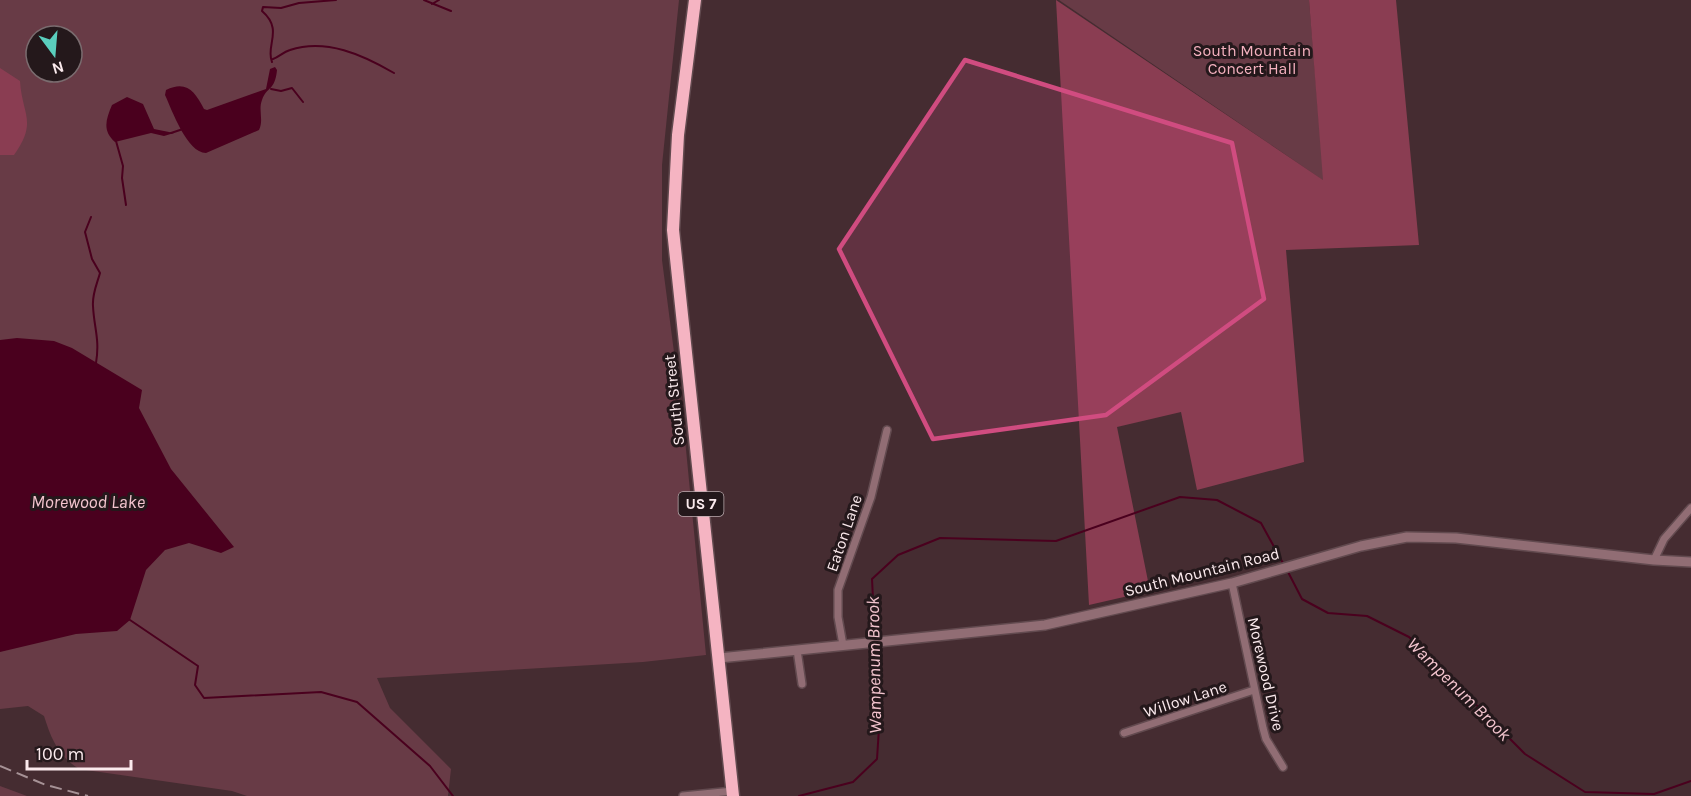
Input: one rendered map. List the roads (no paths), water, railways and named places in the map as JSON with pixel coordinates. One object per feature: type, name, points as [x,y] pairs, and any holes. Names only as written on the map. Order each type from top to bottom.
[{"type":"highway","name":"South Street","points":[[695,0],[678,135],[673,230],[733,794]]},
{"type":"street","name":"Eaton Lane","points":[[843,645],[837,617],[838,590],[871,497],[887,430]]},
{"type":"street","points":[[1654,560],[1664,539],[1691,508]]},
{"type":"street","name":"South Mountain Road","points":[[719,658],[1045,625],[1232,583],[1361,546],[1407,537],[1456,538],[1691,562]]},
{"type":"street","name":"Morewood Drive","points":[[1232,583],[1266,739],[1282,767]]},
{"type":"street","points":[[797,650],[802,684]]},
{"type":"street","name":"Willow Lane","points":[[1124,733],[1254,690]]},
{"type":"street","points":[[683,796],[733,794]]},
{"type":"water","points":[[275,67],[277,70],[275,82],[261,104],[259,130],[206,153],[193,146],[176,120],[165,95],[166,90],[180,86],[190,89],[207,110],[266,89],[270,69]]},
{"type":"water","points":[[127,97],[143,104],[154,129],[174,133],[164,136],[151,133],[115,142],[108,134],[106,125],[108,115],[112,105]]},
{"type":"water","name":"Morewood Lake","points":[[17,338],[54,341],[72,348],[142,390],[139,408],[171,469],[234,547],[221,553],[189,543],[165,550],[146,570],[130,620],[117,631],[76,634],[0,652],[0,340]]},
{"type":"waterway","points":[[272,62],[270,56],[273,31],[272,25],[262,11],[263,7],[281,8],[299,3],[336,0]]},
{"type":"waterway","points":[[424,0],[451,11]]},
{"type":"waterway","points":[[432,4],[439,0]]},
{"type":"waterway","points":[[273,59],[288,51],[304,47],[331,47],[370,60],[394,73]]},
{"type":"waterway","points":[[271,89],[281,91],[292,88],[303,102]]},
{"type":"waterway","points":[[171,133],[183,129]]},
{"type":"waterway","points":[[116,141],[123,166],[122,178],[126,205]]},
{"type":"waterway","points":[[91,217],[85,232],[92,259],[100,273],[93,302],[97,340],[96,363]]},
{"type":"waterway","name":"Wampenum Brook","points":[[875,638],[872,579],[898,555],[940,538],[1056,541],[1180,497],[1217,500],[1261,523],[1284,565]]},
{"type":"waterway","name":"Wampenum Brook","points":[[1287,570],[1302,599],[1328,613],[1367,616],[1409,637],[1525,754],[1585,792],[1654,794],[1691,781]]},
{"type":"waterway","name":"Wampenum Brook","points":[[130,620],[198,666],[195,685],[204,698],[321,692],[357,702],[430,766],[453,796]]},
{"type":"waterway","name":"Wampenum Brook","points":[[799,796],[853,782],[877,759],[879,728],[875,644]]},
{"type":"railway","points":[[0,766],[46,785],[88,796]]},
{"type":"park label","name":"South Mountain Concert Hall","points":[[1252,59]]}]
